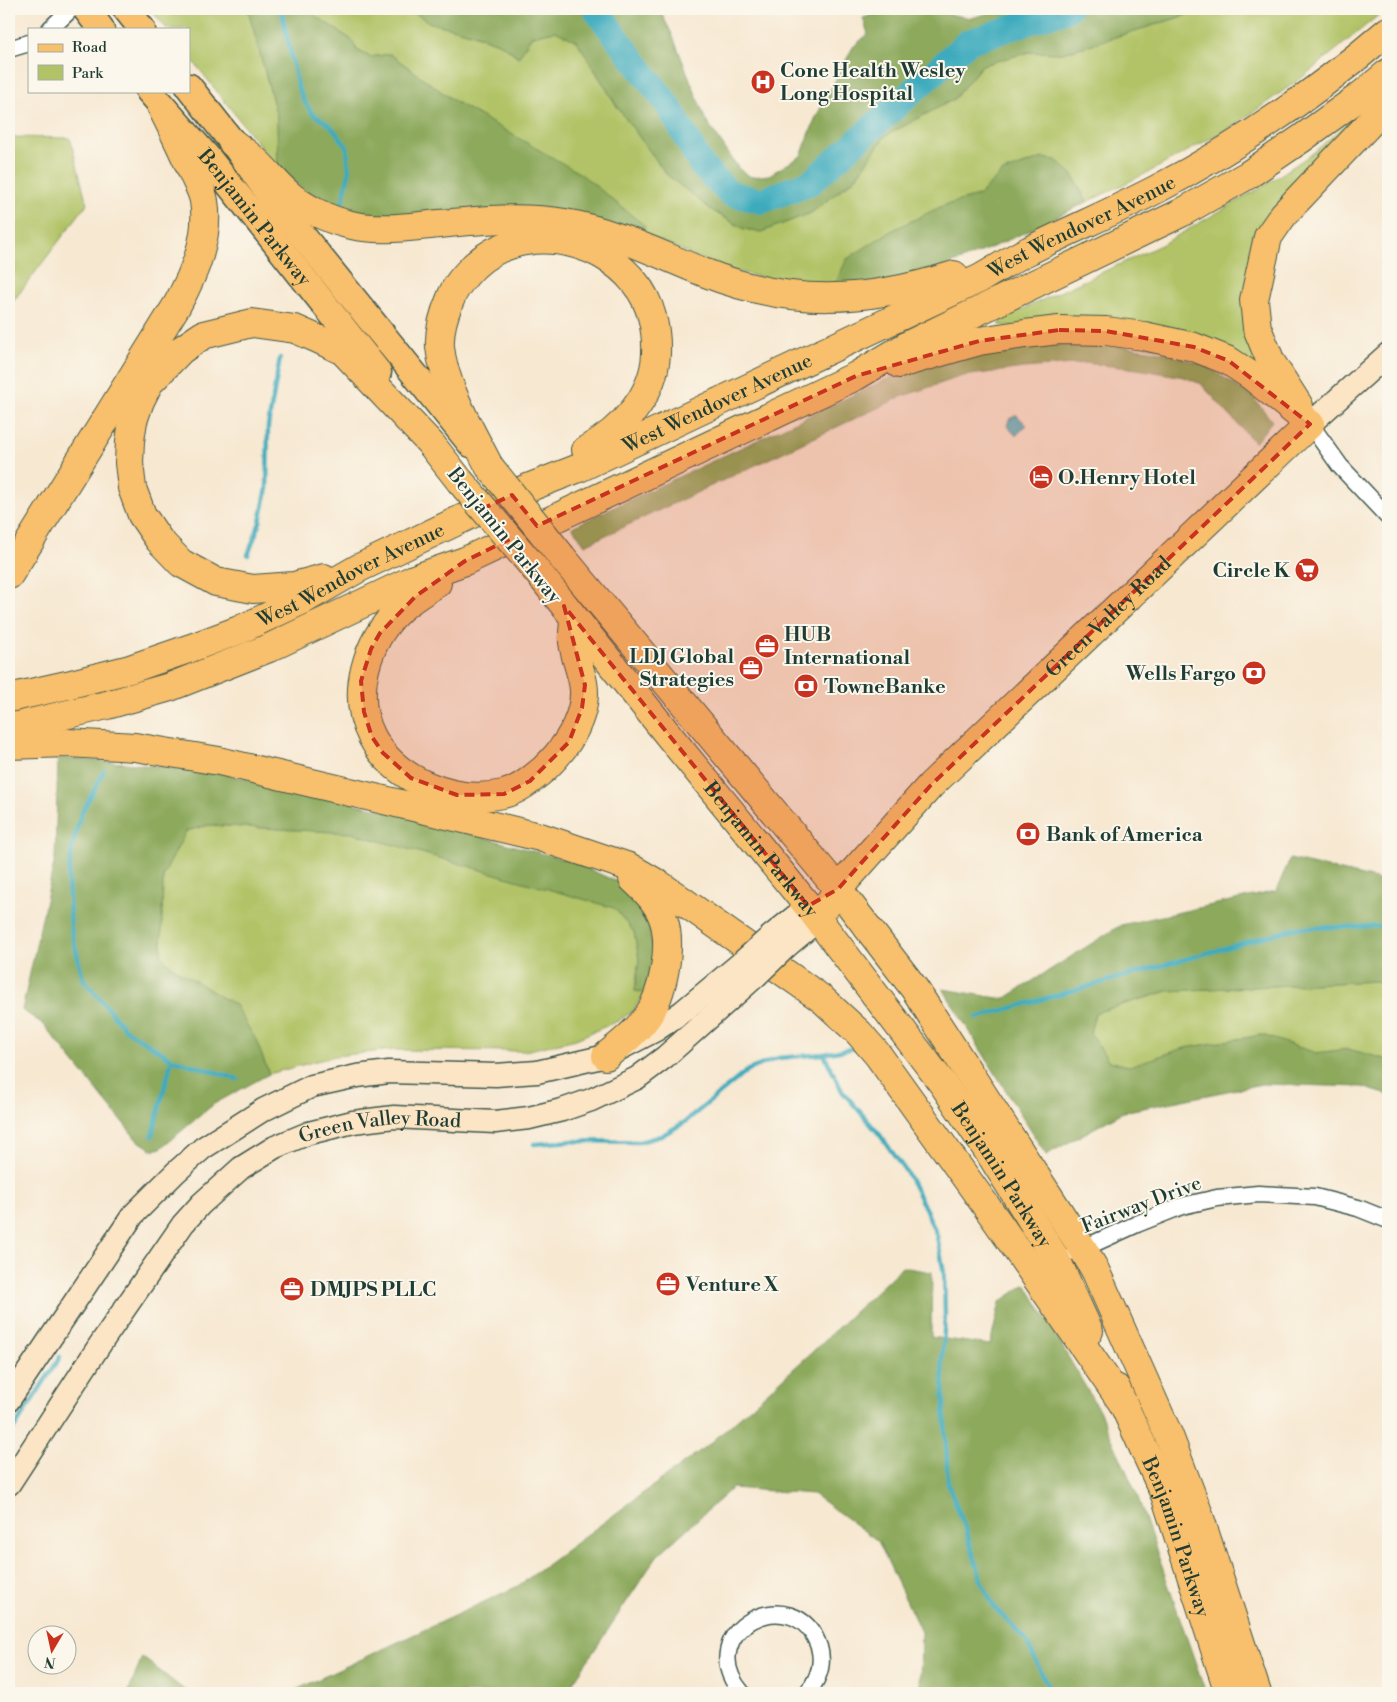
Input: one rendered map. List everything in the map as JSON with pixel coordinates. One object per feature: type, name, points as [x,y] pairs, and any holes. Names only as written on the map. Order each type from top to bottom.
[{"type":"highway","name":"West Wendover Avenue","points":[[9,698],[121,671],[239,630],[303,600],[359,568],[520,490],[579,468],[981,278],[1029,251],[1094,221],[1158,188],[1227,149],[1356,59],[1388,31]]},
{"type":"highway","name":"West Wendover Avenue","points":[[9,728],[107,705],[170,686],[269,648],[414,579],[464,561],[856,376],[910,344],[1181,213],[1248,175],[1359,98],[1388,73]]},
{"type":"highway","points":[[9,575],[177,304],[189,283],[197,261],[205,224],[204,200],[191,168],[155,99]]},
{"type":"highway","points":[[1310,424],[1271,362],[1258,328],[1254,300],[1264,250],[1268,237],[1284,214],[1388,104]]},
{"type":"highway","points":[[233,143],[259,164],[288,194],[309,208],[348,224],[387,229],[503,219],[565,223],[620,238],[741,286],[775,294],[812,298],[844,297],[887,292],[921,286],[1029,251]]},
{"type":"highway","points":[[489,466],[447,382],[443,363],[440,346],[442,327],[446,309],[453,292],[464,276],[480,261],[496,250],[514,243],[529,240],[569,242],[589,248],[609,258],[624,270],[636,284],[649,306],[655,326],[656,366],[644,397],[615,431],[552,468],[520,490]]},
{"type":"highway","points":[[359,568],[294,586],[253,589],[216,582],[181,563],[159,540],[142,515],[132,488],[129,463],[130,441],[140,401],[149,384],[181,350],[203,334],[252,323],[295,329],[343,351],[431,444]]},
{"type":"highway","points":[[856,376],[979,341],[1059,330],[1106,331],[1144,336],[1194,347],[1229,361],[1250,375],[1310,424]]},
{"type":"highway","name":"Green Valley Road","points":[[813,913],[838,889],[931,785],[1310,424]]},
{"type":"highway","name":"Benjamin Parkway","points":[[431,444],[536,570],[813,913],[943,1084],[994,1160],[1057,1261],[1166,1495],[1229,1693]]},
{"type":"highway","name":"Benjamin Parkway","points":[[489,466],[562,557],[838,889],[914,988],[1083,1249],[1096,1270],[1170,1436],[1198,1512],[1257,1693]]},
{"type":"highway","points":[[464,561],[452,573],[416,596],[399,610],[380,633],[371,650],[361,680],[364,712],[372,737],[383,754],[394,766],[411,778],[458,796],[484,797],[504,794],[530,781],[549,764],[568,742],[582,708],[585,686],[573,642],[574,619]]},
{"type":"highway","points":[[9,745],[68,743],[135,747],[219,761],[540,837],[628,867],[660,885],[822,1000],[859,1034],[878,1055],[1124,1405]]},
{"type":"highway","points":[[584,852],[627,874],[647,892],[661,914],[667,935],[665,973],[661,988],[648,1016],[631,1036],[606,1056]]},
{"type":"main road","points":[[86,9],[100,28]]},
{"type":"main road","points":[[126,9],[141,28]]},
{"type":"main road","name":"Benjamin Parkway","points":[[190,88],[278,205],[489,466]]},
{"type":"main road","name":"Benjamin Parkway","points":[[155,99],[208,159],[416,419],[431,444]]},
{"type":"main road","name":"Green Valley Road","points":[[1310,424],[1388,354]]},
{"type":"main road","name":"Green Valley Road","points":[[9,1484],[101,1343],[184,1224],[201,1204],[241,1168],[275,1147],[309,1133],[352,1122],[394,1117],[495,1122],[529,1118],[592,1100],[637,1078],[664,1057],[749,969],[813,913]]},
{"type":"main road","name":"Green Valley Road","points":[[9,1400],[133,1215],[203,1148],[263,1110],[312,1086],[357,1076],[389,1072],[496,1075],[537,1072],[606,1056],[656,1030],[749,969]]},
{"type":"street","points":[[51,28],[71,9]]},
{"type":"street","points":[[9,49],[28,43]]},
{"type":"street","points":[[1310,424],[1340,466],[1388,517]]},
{"type":"street","name":"Fairway Drive","points":[[1057,1261],[1137,1224],[1182,1206],[1218,1198],[1258,1194],[1315,1197],[1358,1208],[1388,1220]]},
{"type":"street","points":[[742,1693],[734,1684],[729,1670],[728,1656],[731,1642],[739,1629],[750,1620],[764,1615],[778,1614],[792,1617],[806,1626],[816,1638],[821,1654],[820,1670],[814,1685],[807,1693]]},
{"type":"highlighted area","points":[[1059,330],[1106,331],[1194,347],[1229,361],[1310,424],[931,785],[838,889],[808,906],[564,606],[585,685],[582,708],[569,742],[530,781],[504,794],[457,795],[411,778],[383,753],[372,737],[364,712],[361,681],[371,649],[380,633],[416,596],[465,561],[510,539],[484,508],[512,495],[537,526],[856,376],[979,341]]},
{"type":"green space","points":[[150,9],[248,9],[277,117],[278,169],[190,57],[190,28],[166,28]]},
{"type":"green space","points":[[248,9],[309,9],[311,13],[352,40],[357,50],[370,57],[390,54],[454,101],[581,174],[645,226],[643,233],[359,218],[309,195],[278,169],[277,117]]},
{"type":"green space","points":[[309,9],[409,9],[415,14],[501,44],[518,57],[531,37],[555,30],[577,41],[618,108],[667,175],[713,211],[744,229],[761,232],[811,213],[855,179],[885,136],[954,99],[982,65],[1029,52],[1063,53],[1206,9],[1386,9],[1304,76],[1235,125],[1151,171],[1087,202],[1072,174],[1043,158],[1003,172],[978,196],[942,206],[833,288],[794,285],[718,267],[643,233],[390,54],[370,57],[357,50],[352,40],[311,13]]},
{"type":"green space","points":[[409,9],[659,9],[671,32],[706,120],[739,169],[751,177],[769,175],[801,156],[816,117],[853,47],[868,34],[863,18],[890,9],[920,9],[971,18],[1004,9],[1206,9],[1063,53],[1029,52],[982,65],[954,99],[885,136],[855,178],[811,213],[761,232],[744,229],[713,211],[667,175],[618,108],[577,41],[555,31],[531,36],[519,57],[501,44],[472,33],[430,23]]},
{"type":"green space","points":[[1388,87],[1388,93],[1266,223],[1262,365],[1235,359],[1000,325],[999,320],[1161,245],[1267,184],[1313,153]]},
{"type":"green space","points":[[9,137],[70,138],[87,204],[9,307]]},
{"type":"green space","points":[[1043,158],[1056,160],[1072,174],[1087,202],[988,249],[938,269],[880,284],[833,288],[847,259],[889,232],[942,206],[978,196],[1003,172]]},
{"type":"green space","points":[[1052,343],[1101,343],[1162,352],[1207,366],[1253,397],[1272,421],[1255,443],[1201,384],[1184,377],[1137,369],[1085,363],[963,376],[903,396],[585,545],[572,527],[885,380],[928,364],[991,349]]},
{"type":"green space","points":[[58,758],[221,773],[392,812],[573,862],[622,884],[639,901],[650,928],[654,960],[645,993],[635,991],[639,959],[634,932],[614,908],[352,833],[209,825],[186,831],[163,876],[161,956],[172,967],[235,1005],[256,1040],[269,1074],[214,1104],[161,1148],[153,1150],[137,1140],[43,1024],[22,1010],[55,859]]},
{"type":"green space","points":[[209,825],[352,833],[615,908],[634,932],[639,959],[635,991],[645,993],[632,1012],[618,1021],[576,1039],[525,1051],[393,1050],[335,1056],[269,1074],[256,1040],[161,956],[163,876],[186,831]]},
{"type":"green space","points":[[1290,859],[1388,882],[1388,985],[1376,981],[1168,991],[1095,1013],[1090,1033],[1109,1061],[1129,1066],[1185,1048],[1262,1035],[1316,1053],[1348,1049],[1388,1060],[1388,1095],[1362,1087],[1262,1084],[1123,1112],[1046,1155],[943,989],[1004,999],[1121,925],[1276,891]]},
{"type":"green space","points":[[1376,981],[1388,985],[1388,1060],[1348,1049],[1316,1053],[1262,1035],[1185,1048],[1129,1067],[1109,1061],[1090,1033],[1095,1013],[1168,991]]},
{"type":"green space","points":[[902,1267],[932,1272],[931,1337],[990,1345],[1000,1302],[1026,1284],[1099,1410],[1137,1495],[1206,1693],[920,1693],[921,1632],[878,1541],[813,1494],[732,1488],[657,1556],[566,1693],[289,1693],[518,1586],[712,1442],[810,1354]]},
{"type":"green space","points":[[142,1657],[183,1689],[192,1693],[128,1693]]},
{"type":"water","points":[[1017,415],[1027,425],[1016,436],[1007,426],[1009,419]]},
{"type":"waterway","points":[[281,9],[298,87],[305,103],[313,114],[331,126],[347,147],[349,173],[342,204]]},
{"type":"waterway","points":[[595,9],[668,105],[702,166],[729,193],[761,201],[811,182],[968,42],[1068,9]]},
{"type":"waterway","points":[[248,555],[260,522],[267,488],[268,426],[280,358]]},
{"type":"waterway","points":[[104,771],[81,814],[72,847],[68,880],[71,929],[83,979],[126,1030],[172,1059],[237,1079]]},
{"type":"waterway","points":[[976,1018],[1296,928],[1388,926]]},
{"type":"waterway","points":[[534,1144],[573,1141],[639,1142],[661,1136],[685,1122],[748,1070],[778,1058],[824,1054],[855,1048]]},
{"type":"waterway","points":[[824,1054],[842,1091],[880,1135],[907,1173],[937,1236],[944,1273],[945,1316],[942,1361],[948,1484],[966,1530],[982,1583],[994,1607],[1026,1640],[1051,1693]]},
{"type":"waterway","points":[[152,1136],[172,1059]]},
{"type":"waterway","points":[[9,1436],[60,1357]]},
{"type":"place","name":"Cone Health Wesley Long Hospital","points":[[763,82]]},
{"type":"place","name":"O.Henry Hotel","points":[[1041,477]]},
{"type":"place","name":"Circle K","points":[[1307,570]]},
{"type":"place","name":"HUB International","points":[[767,646]]},
{"type":"place","name":"LDJ Global Strategies","points":[[751,668]]},
{"type":"place","name":"Wells Fargo","points":[[1254,673]]},
{"type":"place","name":"TowneBanke","points":[[806,686]]},
{"type":"place","name":"Bank of America","points":[[1028,834]]},
{"type":"place","name":"Venture X","points":[[668,1284]]},
{"type":"place","name":"DMJPS PLLC","points":[[292,1289]]}]
